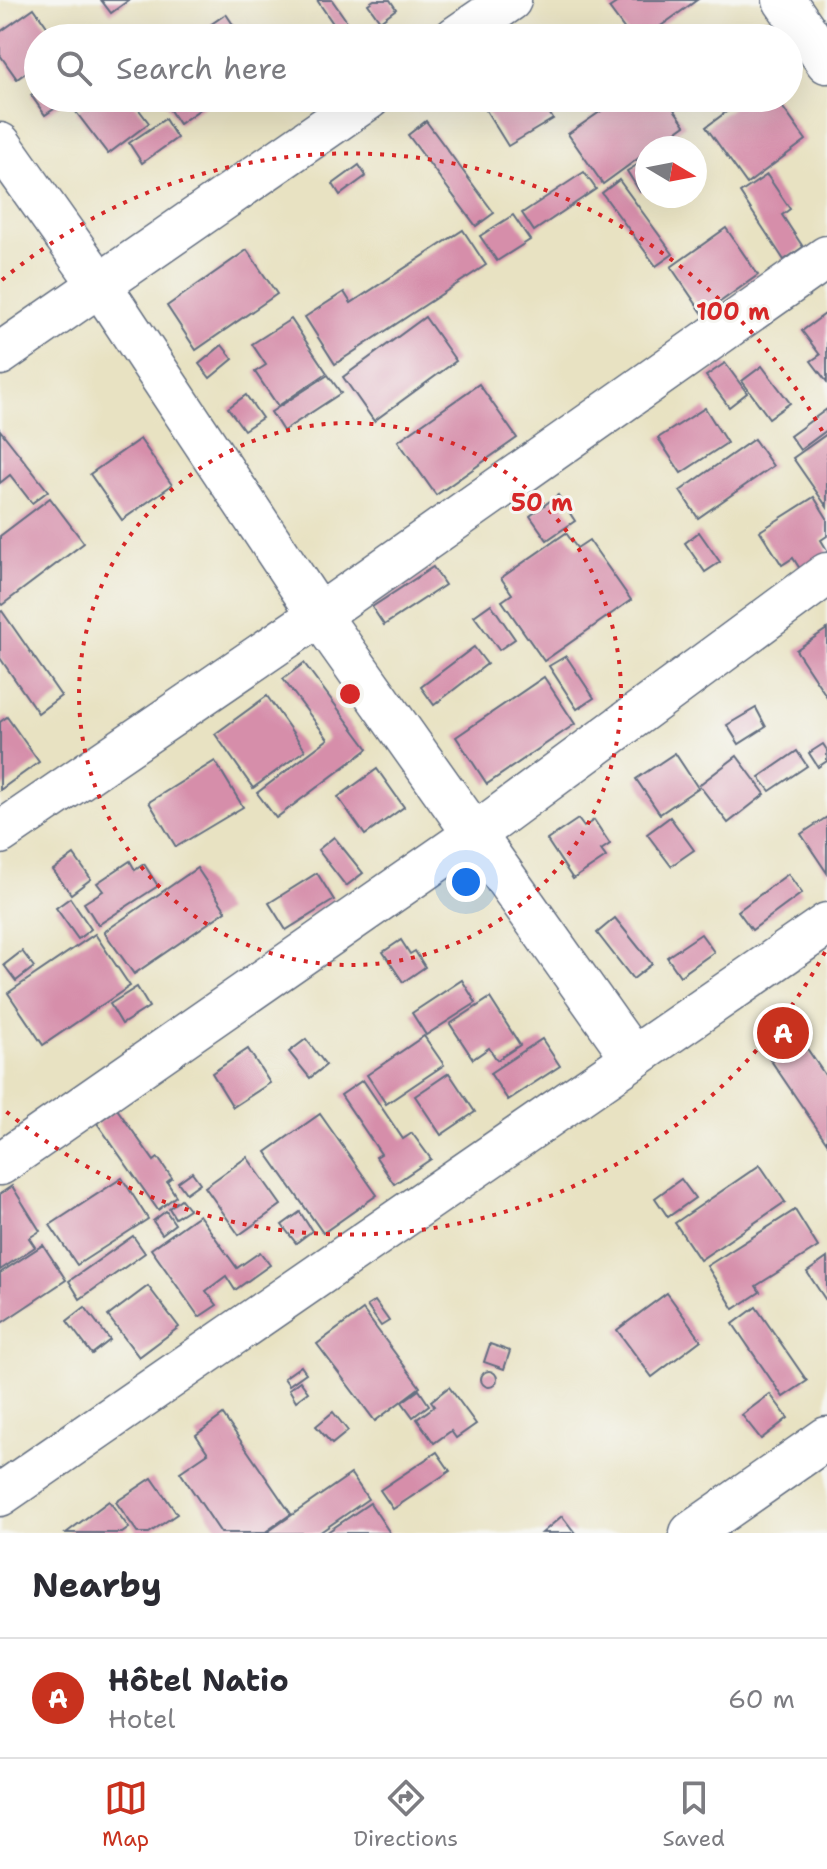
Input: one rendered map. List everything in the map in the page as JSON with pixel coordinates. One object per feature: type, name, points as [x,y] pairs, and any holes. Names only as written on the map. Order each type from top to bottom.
[{"type":"street","points":[[475,24],[510,0]]},
{"type":"street","points":[[784,0],[801,24]]},
{"type":"street","points":[[803,27],[827,62]]},
{"type":"street","points":[[0,354],[349,112]]},
{"type":"street","points":[[0,144],[100,285],[319,615],[633,1058]]},
{"type":"street","points":[[0,833],[319,615],[827,257]]},
{"type":"street","points":[[0,1164],[475,834],[827,574]]},
{"type":"street","points":[[0,1495],[827,924]]},
{"type":"street","points":[[691,1533],[827,1438]]},
{"type":"building","points":[[101,0],[129,0],[111,13]]},
{"type":"building","points":[[317,0],[332,0],[349,24],[333,24]]},
{"type":"building","points":[[374,0],[390,0],[396,9],[380,21],[368,4]]},
{"type":"building","points":[[621,0],[697,0],[664,24],[621,24],[609,8]]},
{"type":"building","points":[[34,8],[45,24],[24,24],[24,74],[17,79],[0,55],[0,32]]},
{"type":"building","points":[[226,14],[233,24],[211,24]]},
{"type":"building","points":[[76,112],[141,112],[149,123],[108,154]]},
{"type":"building","points":[[171,112],[196,112],[179,124]]},
{"type":"building","points":[[487,112],[549,112],[553,119],[508,146]]},
{"type":"building","points":[[600,112],[676,112],[685,125],[670,136],[635,136],[635,161],[603,184],[568,134]]},
{"type":"building","points":[[726,112],[786,112],[806,140],[747,184],[706,127]]},
{"type":"building","points":[[165,119],[177,138],[142,163],[129,143]]},
{"type":"building","points":[[426,121],[494,213],[476,226],[408,135]]},
{"type":"building","points":[[359,165],[366,176],[340,195],[333,184]]},
{"type":"building","points":[[635,166],[635,184],[627,171]]},
{"type":"building","points":[[584,172],[596,189],[534,231],[522,213]]},
{"type":"building","points":[[767,175],[790,209],[782,215],[803,247],[784,260],[740,193]]},
{"type":"building","points":[[619,180],[635,202],[635,208],[639,208],[673,254],[656,266],[602,193]]},
{"type":"building","points":[[513,215],[530,240],[497,261],[480,236]]},
{"type":"building","points":[[726,228],[758,275],[703,314],[671,267]]},
{"type":"building","points":[[463,230],[486,265],[335,364],[305,317],[344,292],[351,303]]},
{"type":"building","points":[[247,250],[277,294],[196,350],[167,306]]},
{"type":"building","points":[[825,314],[827,382],[811,361],[820,355],[802,331]]},
{"type":"building","points":[[425,317],[456,361],[374,421],[343,377]]},
{"type":"building","points":[[291,319],[327,373],[278,406],[255,372],[266,365],[252,344]]},
{"type":"building","points":[[222,345],[233,359],[210,378],[199,364]]},
{"type":"building","points":[[725,363],[747,393],[729,407],[706,376]]},
{"type":"building","points":[[762,366],[790,403],[769,418],[742,381]]},
{"type":"building","points":[[328,375],[341,393],[283,431],[271,412]]},
{"type":"building","points":[[479,384],[517,438],[436,495],[398,441]]},
{"type":"building","points":[[246,395],[262,418],[244,430],[228,408]]},
{"type":"building","points":[[705,408],[727,443],[681,473],[658,438]]},
{"type":"building","points":[[827,409],[827,430],[800,450],[790,436]]},
{"type":"building","points":[[0,430],[48,491],[32,503],[10,475],[0,483]]},
{"type":"building","points":[[827,434],[827,507],[793,458]]},
{"type":"building","points":[[140,439],[172,485],[122,520],[90,474]]},
{"type":"building","points":[[754,439],[773,466],[698,518],[680,491]]},
{"type":"building","points":[[558,495],[575,521],[547,540],[530,516]]},
{"type":"building","points":[[814,497],[827,518],[827,536],[821,540],[827,556],[802,572],[793,558],[782,565],[760,531]]},
{"type":"building","points":[[50,498],[84,543],[2,605],[0,536]]},
{"type":"building","points":[[699,532],[720,562],[705,572],[685,543]]},
{"type":"building","points":[[566,533],[577,548],[589,540],[631,600],[544,661],[502,601],[512,594],[501,578]]},
{"type":"building","points":[[433,567],[445,585],[384,625],[372,607]]},
{"type":"building","points":[[491,604],[515,639],[499,650],[474,616]]},
{"type":"building","points":[[2,611],[61,696],[38,713],[0,658]]},
{"type":"building","points":[[827,629],[827,697],[796,650]]},
{"type":"building","points":[[474,647],[487,664],[434,705],[421,687]]},
{"type":"building","points":[[566,656],[594,698],[577,709],[549,666]]},
{"type":"building","points":[[304,663],[368,749],[276,818],[257,793],[328,739],[283,679]]},
{"type":"building","points":[[544,677],[575,724],[487,784],[456,737]]},
{"type":"building","points":[[267,696],[305,750],[253,788],[215,734]]},
{"type":"building","points":[[756,708],[766,727],[739,744],[727,725]]},
{"type":"building","points":[[7,717],[39,762],[0,790],[0,722]]},
{"type":"building","points":[[823,744],[827,750],[827,761],[818,767],[809,753]]},
{"type":"building","points":[[797,751],[807,766],[770,791],[759,777]]},
{"type":"building","points":[[675,753],[698,788],[660,814],[636,779]]},
{"type":"building","points":[[737,756],[765,794],[728,823],[699,785]]},
{"type":"building","points":[[215,761],[243,807],[176,847],[149,802]]},
{"type":"building","points":[[377,769],[404,807],[365,835],[338,797]]},
{"type":"building","points":[[670,817],[694,850],[671,866],[647,834]]},
{"type":"building","points":[[827,817],[827,873],[801,834]]},
{"type":"building","points":[[578,819],[584,827],[594,820],[610,844],[601,850],[606,857],[573,879],[547,840]]},
{"type":"building","points":[[334,837],[363,873],[346,886],[318,850]]},
{"type":"building","points":[[74,855],[91,879],[71,894],[53,870]]},
{"type":"building","points":[[130,861],[135,870],[144,864],[158,886],[98,925],[84,903],[103,891],[97,883]]},
{"type":"building","points":[[197,868],[226,911],[134,974],[104,932]]},
{"type":"building","points":[[317,873],[334,900],[286,930],[269,903]]},
{"type":"building","points":[[788,874],[802,893],[752,930],[738,911]]},
{"type":"building","points":[[70,898],[91,929],[78,939],[56,908]]},
{"type":"building","points":[[615,918],[652,964],[633,979],[597,933]]},
{"type":"building","points":[[95,934],[130,986],[43,1045],[8,993]]},
{"type":"building","points":[[701,934],[714,952],[680,976],[667,957]]},
{"type":"building","points":[[401,940],[410,954],[415,951],[425,967],[403,982],[383,952]]},
{"type":"building","points":[[22,951],[34,967],[16,981],[4,965]]},
{"type":"building","points":[[462,980],[476,1003],[426,1035],[412,1013]]},
{"type":"building","points":[[137,987],[149,1007],[122,1024],[110,1004]]},
{"type":"building","points":[[490,998],[520,1045],[497,1060],[489,1048],[473,1059],[450,1024]]},
{"type":"building","points":[[787,1019],[827,1078],[827,1143],[757,1040]]},
{"type":"building","points":[[424,1036],[444,1065],[386,1104],[367,1075]]},
{"type":"building","points":[[306,1039],[326,1065],[310,1078],[289,1052]]},
{"type":"building","points":[[542,1039],[560,1066],[508,1100],[490,1073]]},
{"type":"building","points":[[248,1049],[270,1083],[233,1107],[212,1073]]},
{"type":"building","points":[[449,1073],[475,1112],[441,1135],[415,1096]]},
{"type":"building","points":[[363,1080],[403,1139],[412,1133],[431,1159],[394,1184],[376,1157],[381,1154],[341,1095]]},
{"type":"building","points":[[117,1109],[154,1161],[158,1158],[172,1178],[167,1182],[176,1196],[158,1210],[97,1123]]},
{"type":"building","points":[[320,1114],[377,1195],[323,1233],[266,1152]]},
{"type":"building","points":[[247,1157],[281,1205],[239,1235],[205,1187]]},
{"type":"building","points":[[760,1165],[785,1202],[700,1260],[675,1223]]},
{"type":"building","points":[[192,1172],[200,1183],[186,1193],[178,1182]]},
{"type":"building","points":[[122,1178],[148,1219],[77,1265],[50,1225]]},
{"type":"building","points":[[681,1179],[695,1198],[668,1217],[655,1198]]},
{"type":"building","points":[[12,1186],[40,1231],[29,1238],[35,1247],[0,1270],[0,1194]]},
{"type":"building","points":[[181,1199],[189,1209],[175,1218],[169,1208]]},
{"type":"building","points":[[795,1210],[818,1247],[756,1286],[760,1292],[734,1309],[707,1266]]},
{"type":"building","points":[[166,1211],[175,1224],[162,1234],[153,1221]]},
{"type":"building","points":[[300,1212],[312,1231],[296,1243],[282,1225]]},
{"type":"building","points":[[199,1215],[237,1268],[260,1252],[270,1265],[235,1290],[226,1276],[206,1291],[217,1305],[199,1317],[151,1249]]},
{"type":"building","points":[[133,1236],[145,1253],[80,1299],[69,1281]]},
{"type":"building","points":[[43,1245],[66,1280],[0,1324],[0,1273]]},
{"type":"building","points":[[827,1258],[827,1302],[807,1272]]},
{"type":"building","points":[[148,1286],[179,1327],[139,1357],[108,1316]]},
{"type":"building","points":[[667,1293],[701,1340],[652,1377],[617,1330]]},
{"type":"building","points":[[375,1301],[389,1321],[381,1326],[367,1306]]},
{"type":"building","points":[[85,1307],[110,1340],[92,1354],[67,1321]]},
{"type":"building","points":[[756,1307],[807,1381],[783,1397],[733,1324]]},
{"type":"building","points":[[363,1310],[420,1387],[375,1421],[317,1344]]},
{"type":"building","points":[[490,1344],[510,1351],[504,1369],[484,1362]]},
{"type":"building","points":[[301,1366],[306,1373],[289,1385],[284,1378]]},
{"type":"building","points":[[486,1371],[492,1371],[497,1379],[495,1385],[486,1387],[481,1382],[481,1376]]},
{"type":"building","points":[[300,1381],[308,1392],[296,1401],[289,1389]]},
{"type":"building","points":[[449,1387],[476,1424],[456,1438],[451,1431],[434,1443],[417,1419],[435,1406],[431,1401]]},
{"type":"building","points":[[419,1390],[429,1405],[413,1417],[402,1402]]},
{"type":"building","points":[[770,1394],[788,1418],[761,1439],[742,1415]]},
{"type":"building","points":[[333,1412],[348,1431],[332,1444],[316,1426]]},
{"type":"building","points":[[223,1415],[291,1514],[264,1533],[221,1533],[180,1472],[208,1453],[196,1435]]},
{"type":"building","points":[[437,1452],[450,1471],[393,1509],[380,1490]]},
{"type":"building","points":[[351,1474],[368,1499],[319,1533],[266,1533]]},
{"type":"building","points":[[152,1478],[177,1514],[149,1533],[138,1533],[116,1502]]},
{"type":"building","points":[[109,1501],[129,1528],[122,1533],[66,1533]]},
{"type":"building","points":[[370,1503],[390,1533],[326,1533]]},
{"type":"building","points":[[562,1516],[575,1533],[542,1533]]},
{"type":"place","name":"Hôtel Natio","points":[[783,1033]]}]
